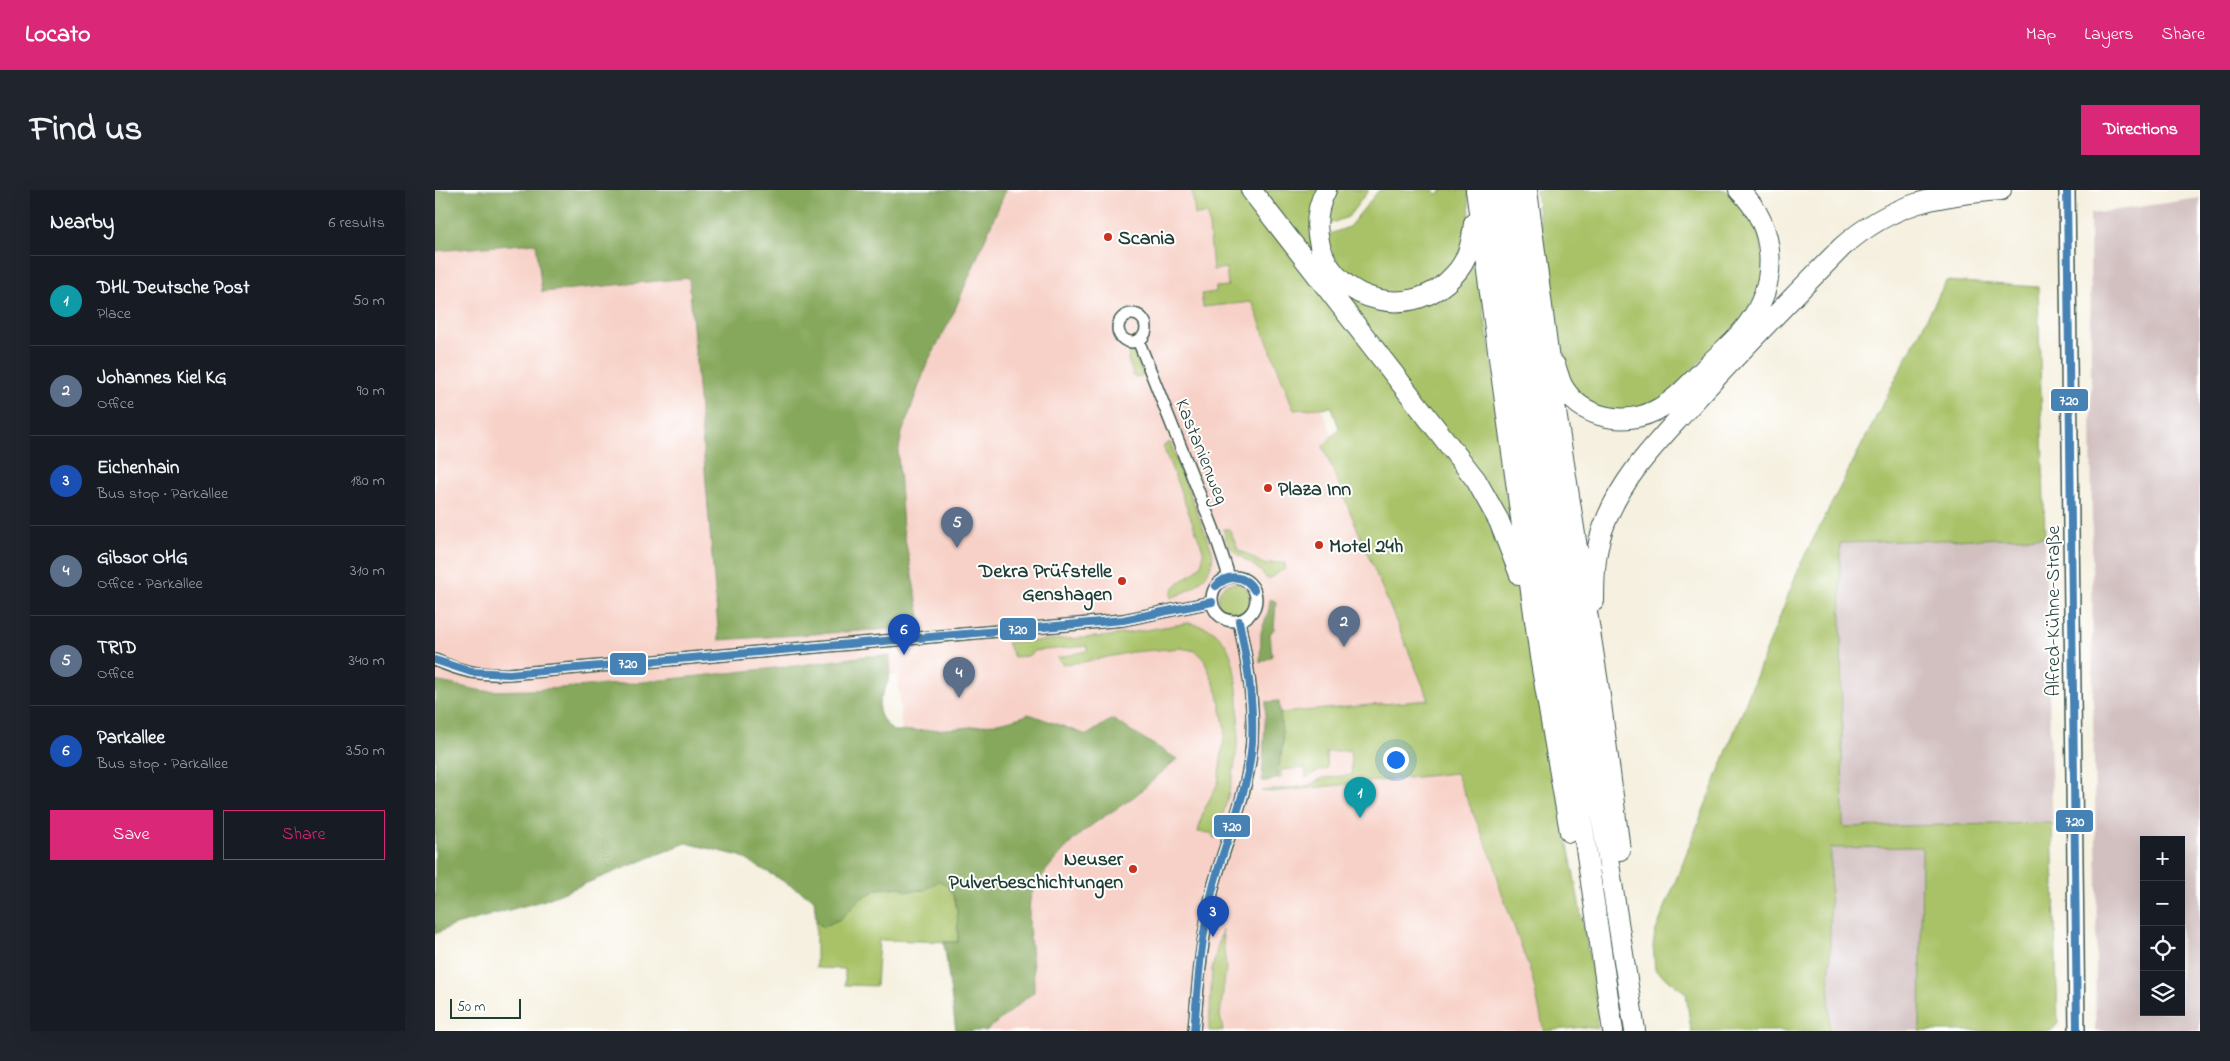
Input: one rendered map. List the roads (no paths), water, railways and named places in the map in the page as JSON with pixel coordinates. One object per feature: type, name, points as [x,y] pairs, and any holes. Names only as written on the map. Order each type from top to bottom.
[{"type":"highway","points":[[1251,190],[1476,480],[1496,515],[1521,579],[1540,657]]},
{"type":"highway","points":[[1326,190],[1319,209],[1317,227],[1323,256],[1339,279],[1351,289],[1366,297],[1383,302],[1403,302],[1419,299],[1435,292],[1455,275],[1471,244],[1482,191]]},
{"type":"highway","points":[[1509,190],[1528,344],[1621,932],[1633,1022]]},
{"type":"highway","points":[[1527,190],[1555,408],[1600,696],[1619,836],[1622,898],[1621,932]]},
{"type":"highway","points":[[1543,320],[1561,383],[1574,400],[1589,412],[1608,418],[1624,418],[1660,409],[1679,394],[1747,325],[1767,286],[1771,266],[1765,229],[1758,214],[1739,190]]},
{"type":"highway","points":[[1600,696],[1594,641],[1594,590],[1599,542],[1611,509],[1623,485],[1650,450],[1785,305],[1858,232],[1898,209],[1917,203],[1955,194],[2001,190]]},
{"type":"highway","points":[[1482,191],[1540,657],[1575,852],[1599,937]]},
{"type":"highway","points":[[1482,191],[1513,356],[1612,1023]]},
{"type":"main road","name":"Alfred-Kühne-Straße","points":[[2067,190],[2077,1031]]},
{"type":"street","name":"Kastanienweg","points":[[1138,340],[1213,528],[1228,578]]},
{"type":"street","points":[[1228,578],[1242,578],[1248,582],[1256,593],[1255,608],[1251,614],[1239,621],[1225,619],[1219,615],[1212,602],[1215,587],[1228,578]]},
{"type":"street","points":[[435,660],[459,670],[481,675],[509,674],[1123,620],[1212,602]]},
{"type":"street","points":[[1194,1031],[1200,960],[1208,912],[1224,852],[1241,802],[1250,760],[1252,722],[1250,685],[1239,621]]},
{"type":"place","name":"Scania","points":[[1108,237]]},
{"type":"place","name":"Plaza Inn","points":[[1268,488]]},
{"type":"place","name":"Motel 24h","points":[[1319,545]]},
{"type":"place","name":"TRID","points":[[957,548]]},
{"type":"place","name":"Dekra Prüfstelle Genshagen","points":[[1122,581]]},
{"type":"place","name":"Johannes Kiel KG","points":[[1344,647]]},
{"type":"place","name":"Parkallee","points":[[904,655]]},
{"type":"place","name":"Gibsor OHG","points":[[959,698]]},
{"type":"place","name":"DHL Deutsche Post","points":[[1360,818]]},
{"type":"place","name":"Neuser Pulverbeschichtungen","points":[[1133,869]]},
{"type":"place","name":"Eichenhain","points":[[1213,937]]}]
